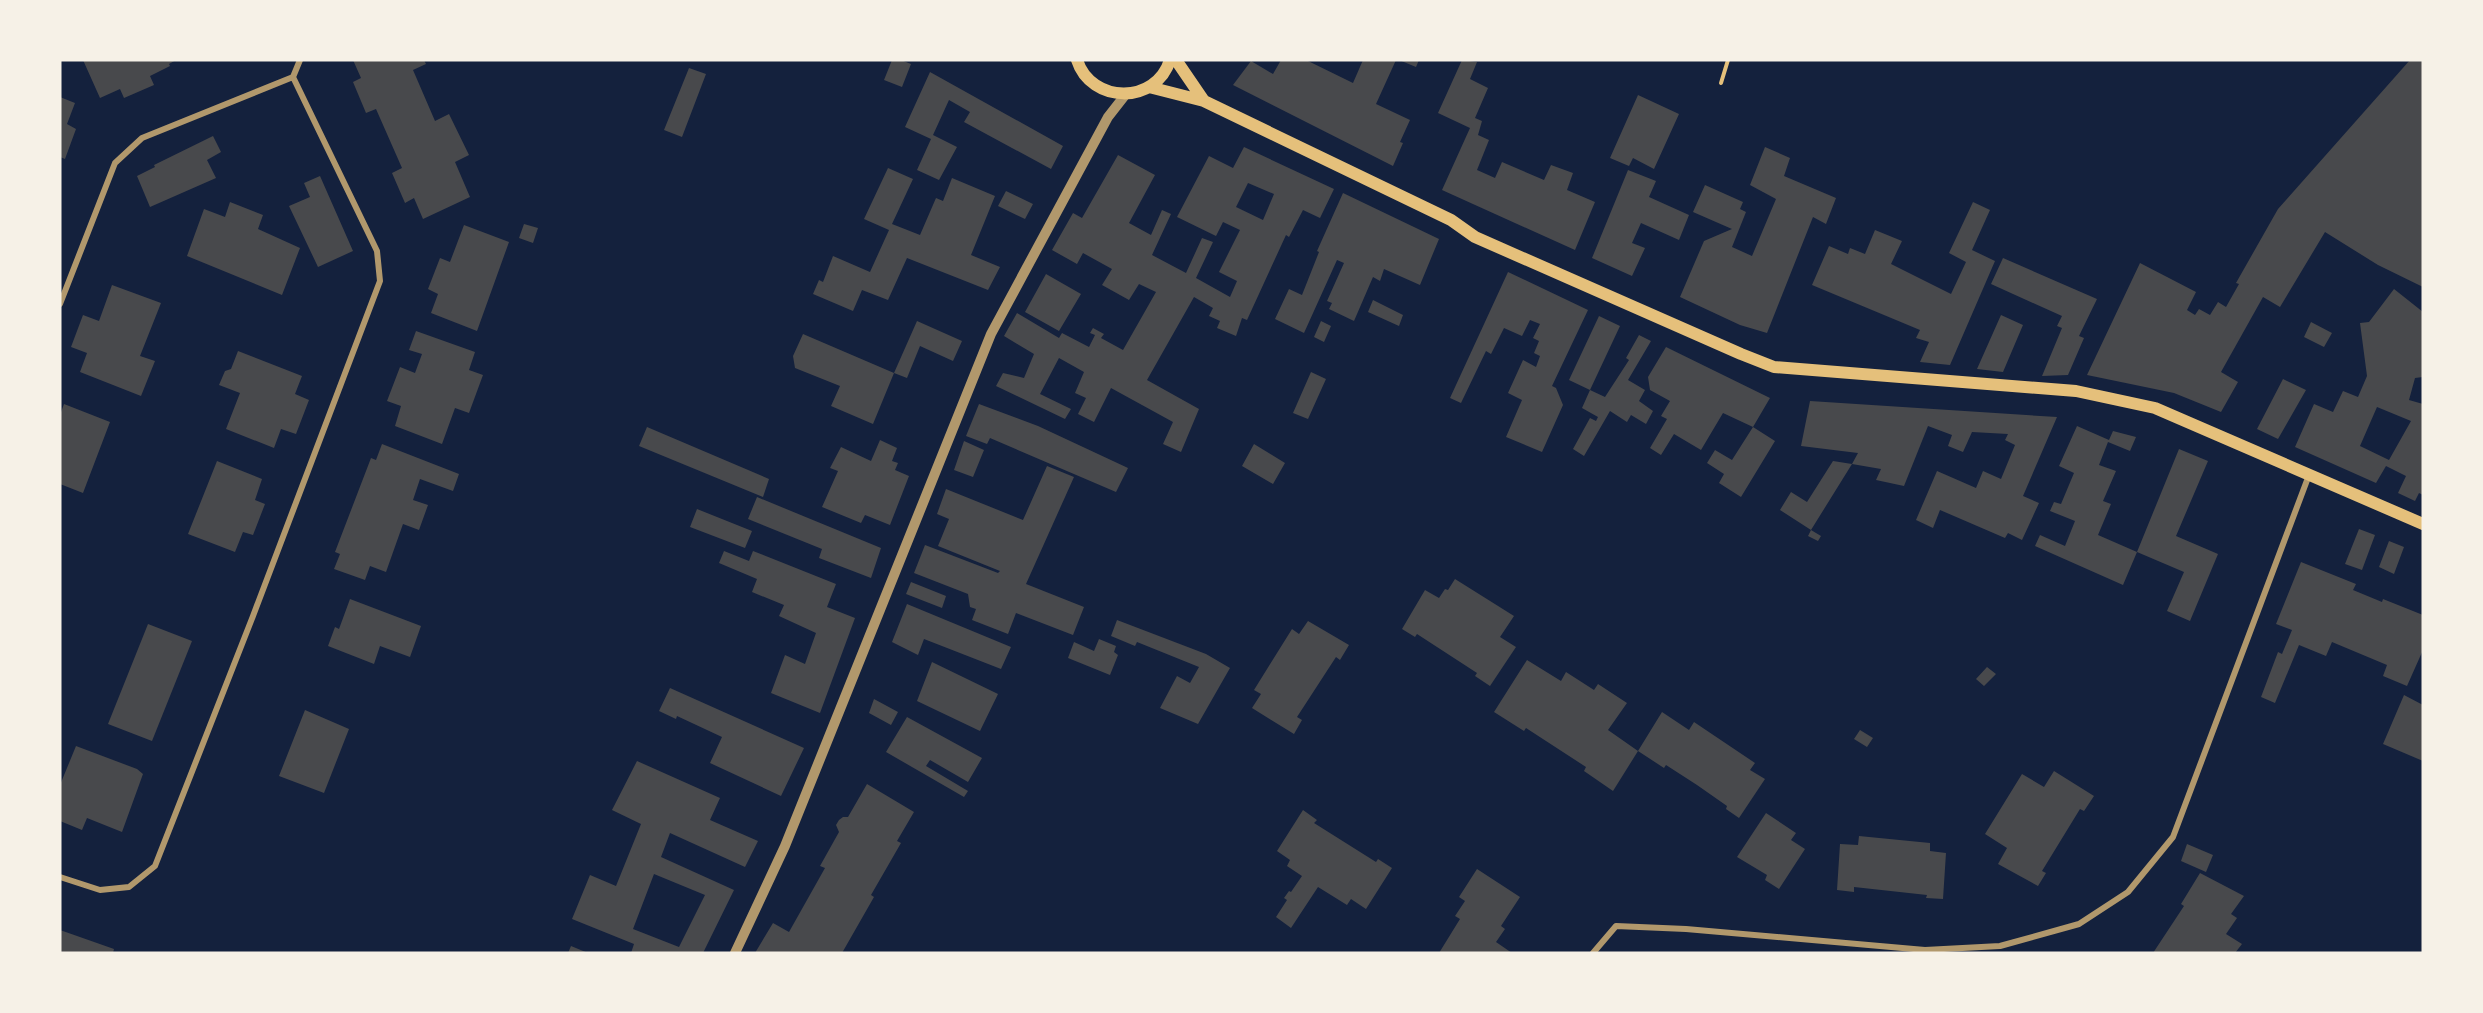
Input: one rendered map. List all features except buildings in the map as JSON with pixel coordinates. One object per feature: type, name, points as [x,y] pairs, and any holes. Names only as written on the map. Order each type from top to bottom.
[{"type":"main road","points":[[1078,63],[1088,79],[1100,88],[1126,94],[1149,87],[1160,78],[1170,60]]},
{"type":"main road","points":[[1176,60],[1204,101]]},
{"type":"main road","points":[[1149,87],[1204,101],[1451,220],[1475,237],[1774,367],[2076,391],[2128,401],[2155,408],[2423,524]]},
{"type":"street","points":[[60,304],[115,163],[142,138],[293,77],[300,60]]},
{"type":"street","points":[[60,877],[100,890],[129,887],[155,866],[249,627],[380,280],[376,251],[293,77]]},
{"type":"street","points":[[735,953],[785,846],[991,334],[1108,117],[1126,94]]},
{"type":"street","points":[[1593,953],[1616,926],[1686,929],[1925,950],[2000,946],[2079,924],[2128,892],[2173,837],[2309,475]]},
{"type":"path","points":[[1721,83],[1728,60]]}]
